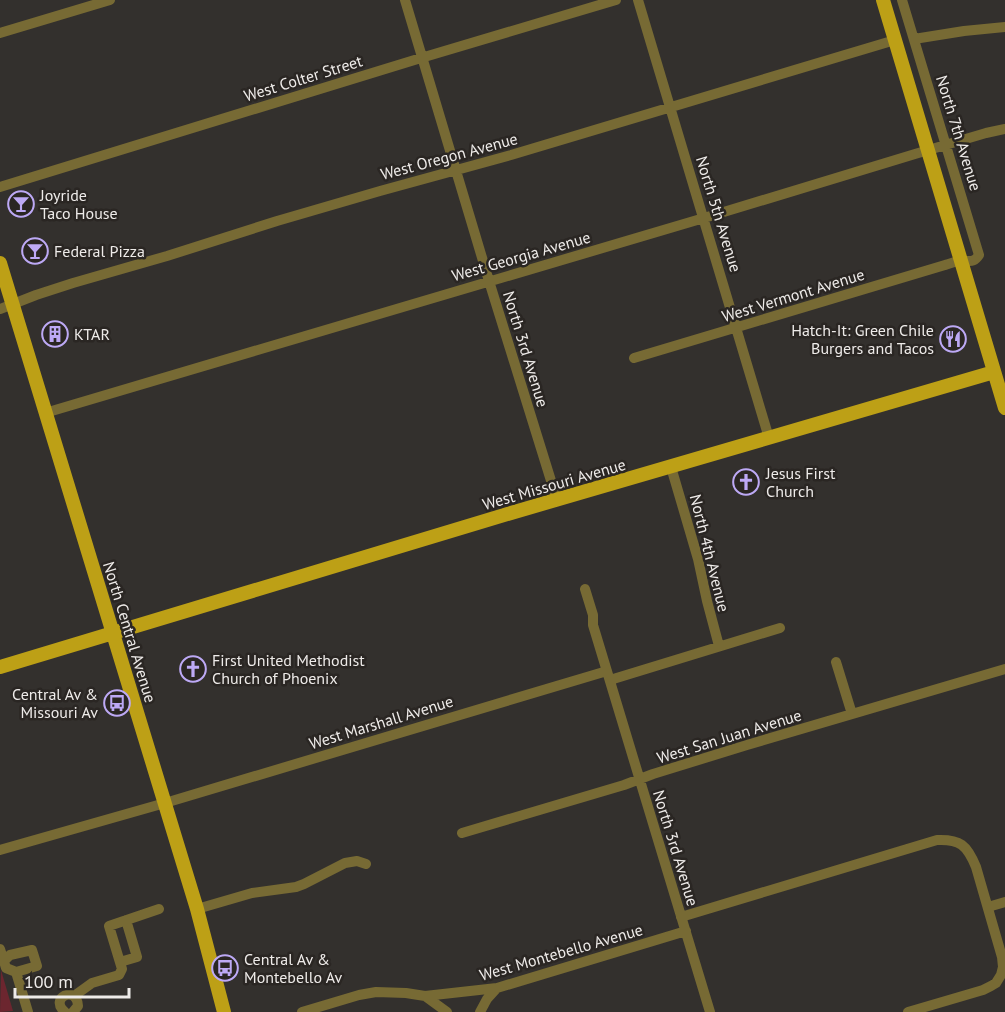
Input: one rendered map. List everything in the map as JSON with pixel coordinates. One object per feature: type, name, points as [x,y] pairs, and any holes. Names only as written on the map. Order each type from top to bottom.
[{"type":"main road","name":"North 7th Avenue","points":[[884,0],[961,261],[1000,371],[1005,408]]},
{"type":"main road","name":"North Central Avenue","points":[[0,263],[6,307],[45,413],[114,633],[197,909],[225,1012]]},
{"type":"main road","name":"West Missouri Avenue","points":[[0,667],[557,500],[1000,371]]},
{"type":"street","points":[[0,33],[110,0]]},
{"type":"street","name":"North 3rd Avenue","points":[[405,0],[557,500]]},
{"type":"street","name":"West Colter Street","points":[[0,187],[616,0]]},
{"type":"street","name":"North 5th Avenue","points":[[638,0],[769,438]]},
{"type":"street","name":"North 7th Avenue","points":[[902,0],[979,255],[974,261],[961,261]]},
{"type":"street","points":[[914,39],[1005,27]]},
{"type":"street","name":"West Oregon Avenue","points":[[6,307],[74,283],[277,221],[511,155],[896,40]]},
{"type":"street","name":"West Georgia Avenue","points":[[45,413],[927,150],[1005,129]]},
{"type":"street","name":"West Vermont Avenue","points":[[634,358],[961,261]]},
{"type":"street","name":"North 4th Avenue","points":[[671,467],[698,559],[719,646]]},
{"type":"street","name":"North 3rd Avenue","points":[[585,589],[608,676],[710,1012]]},
{"type":"street","name":"West Marshall Avenue","points":[[0,850],[780,628]]},
{"type":"street","points":[[836,662],[852,714]]},
{"type":"street","name":"West San Juan Avenue","points":[[462,833],[1005,669]]},
{"type":"street","points":[[681,917],[937,840],[957,842],[971,854],[1002,957],[1001,975],[996,982],[983,990],[908,1012]]},
{"type":"street","points":[[197,909],[252,893],[304,885],[345,863],[357,861],[366,864]]},
{"type":"street","points":[[988,907],[1005,902]]},
{"type":"street","points":[[74,996],[92,983],[118,975],[122,969],[109,926],[159,909]]},
{"type":"street","points":[[120,962],[137,957],[126,920]]},
{"type":"street","name":"West Montebello Avenue","points":[[303,1012],[376,992],[424,996],[497,988],[686,931]]},
{"type":"street","points":[[0,949],[6,968],[16,972],[37,966],[32,950],[10,956],[4,961]]},
{"type":"street","points":[[16,972],[28,1012]]},
{"type":"street","points":[[480,1012],[487,999],[497,988]]},
{"type":"street","points":[[68,994],[74,996],[78,1003],[77,1009],[63,1011],[60,1003],[62,998],[68,994]]},
{"type":"street","points":[[424,996],[447,1012]]},
{"type":"shaded area","points":[[1,970],[13,1011],[0,1012]]},
{"type":"place","name":"Joyride Taco House","points":[[21,204]]},
{"type":"place","name":"Federal Pizza","points":[[35,251]]},
{"type":"place","name":"KTAR","points":[[55,334]]},
{"type":"place","name":"Hatch-It: Green Chile Burgers and Tacos","points":[[953,339]]},
{"type":"place","name":"Jesus First Church","points":[[746,482]]},
{"type":"place","name":"First United Methodist Church of Phoenix","points":[[193,669]]},
{"type":"place","name":"Central Av & Missouri Av","points":[[117,703]]},
{"type":"place","name":"Central Av & Montebello Av","points":[[225,968]]}]
